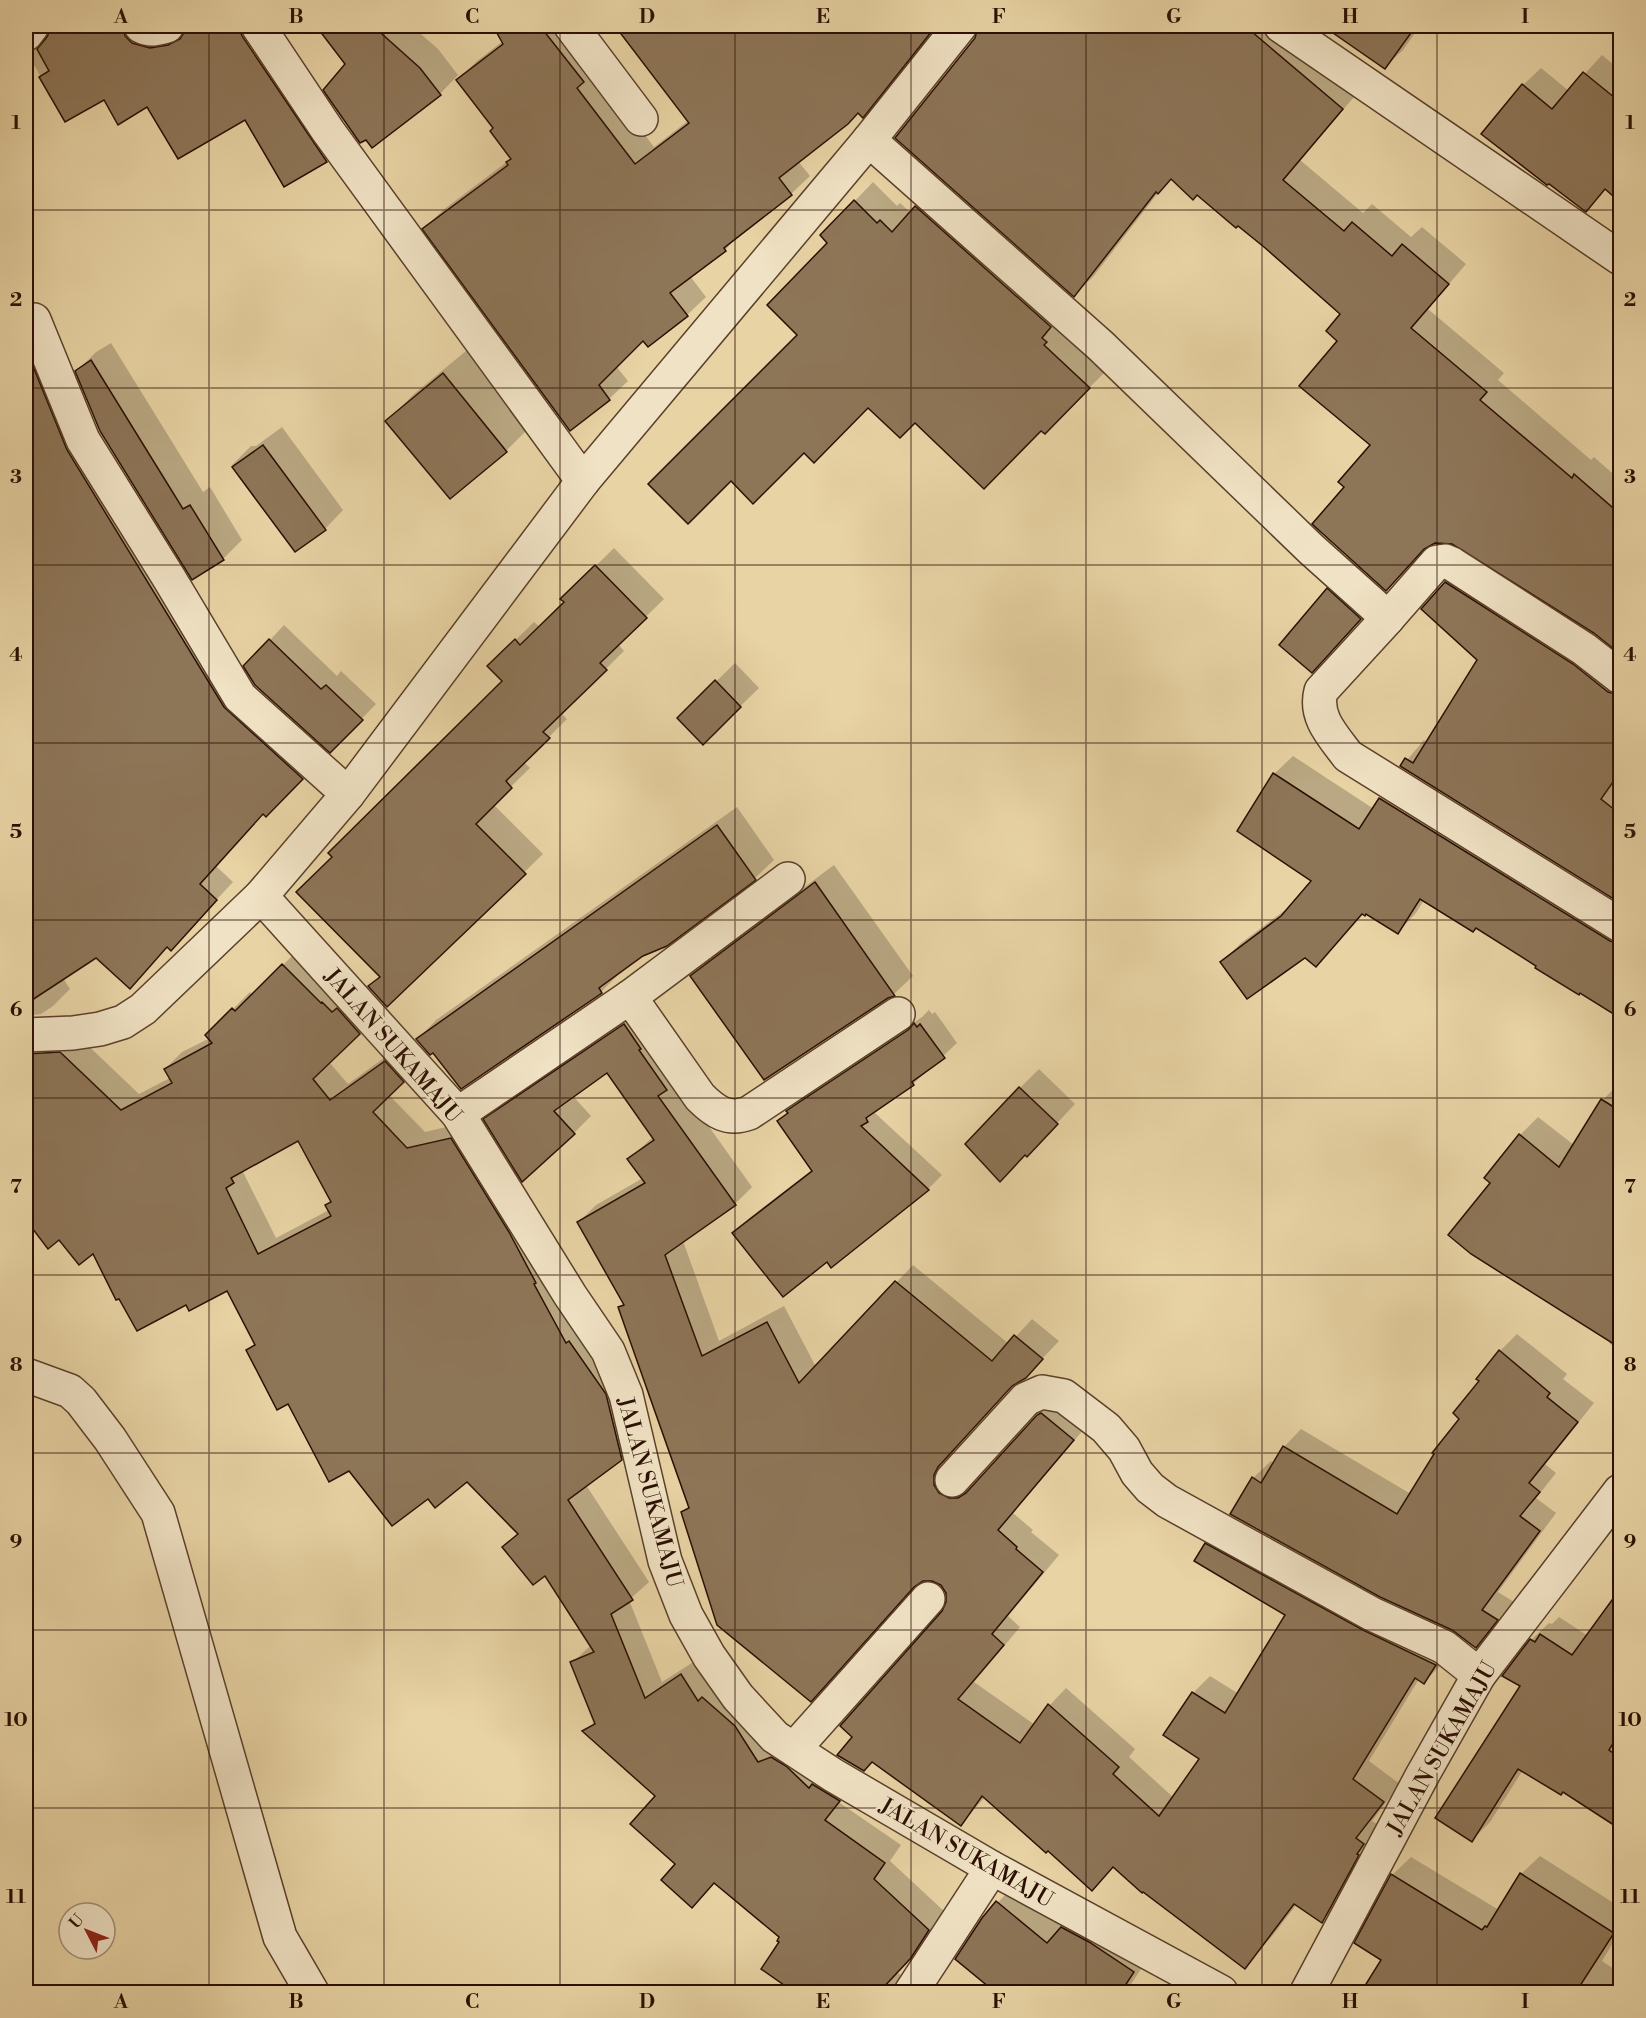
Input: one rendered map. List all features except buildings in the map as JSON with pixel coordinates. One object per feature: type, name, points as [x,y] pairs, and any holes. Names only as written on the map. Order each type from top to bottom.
[{"type":"street","points":[[26,34],[32,26]]},
{"type":"street","points":[[141,26],[158,29],[167,26]]},
{"type":"street","points":[[258,26],[335,141],[583,481]]},
{"type":"street","points":[[571,26],[640,119]]},
{"type":"street","points":[[26,1035],[74,1033],[123,1022],[143,1009],[261,896],[348,794],[583,481],[869,140],[960,26]]},
{"type":"street","points":[[1281,26],[1620,258]]},
{"type":"street","points":[[869,140],[1101,346],[1311,549],[1388,618]]},
{"type":"street","points":[[34,320],[83,440],[240,697],[348,794]]},
{"type":"street","points":[[1620,677],[1584,649],[1445,561],[1437,562],[1321,691],[1318,702],[1326,727],[1348,756],[1620,925]]},
{"type":"street","points":[[458,1114],[630,997],[788,879]]},
{"type":"street","name":"JALAN SUKAMAJU","points":[[261,896],[458,1114],[570,1295],[608,1351],[626,1395],[665,1561],[686,1615],[709,1656],[738,1697],[775,1737],[832,1775],[992,1868],[1221,1992]]},
{"type":"street","points":[[630,997],[700,1097],[714,1111],[725,1116],[738,1117],[749,1113],[898,1014]]},
{"type":"street","points":[[26,1376],[70,1391],[81,1401],[110,1439],[158,1513],[280,1936],[312,1992]]},
{"type":"street","points":[[952,1480],[1026,1399],[1042,1392],[1064,1396],[1106,1428],[1124,1449],[1137,1473],[1150,1488],[1167,1501],[1372,1614],[1444,1647],[1479,1675]]},
{"type":"street","name":"JALAN SUKAMAJU","points":[[1307,1992],[1423,1774],[1479,1675],[1620,1491]]},
{"type":"street","points":[[794,1749],[928,1599]]},
{"type":"street","points":[[911,1992],[992,1868]]}]
